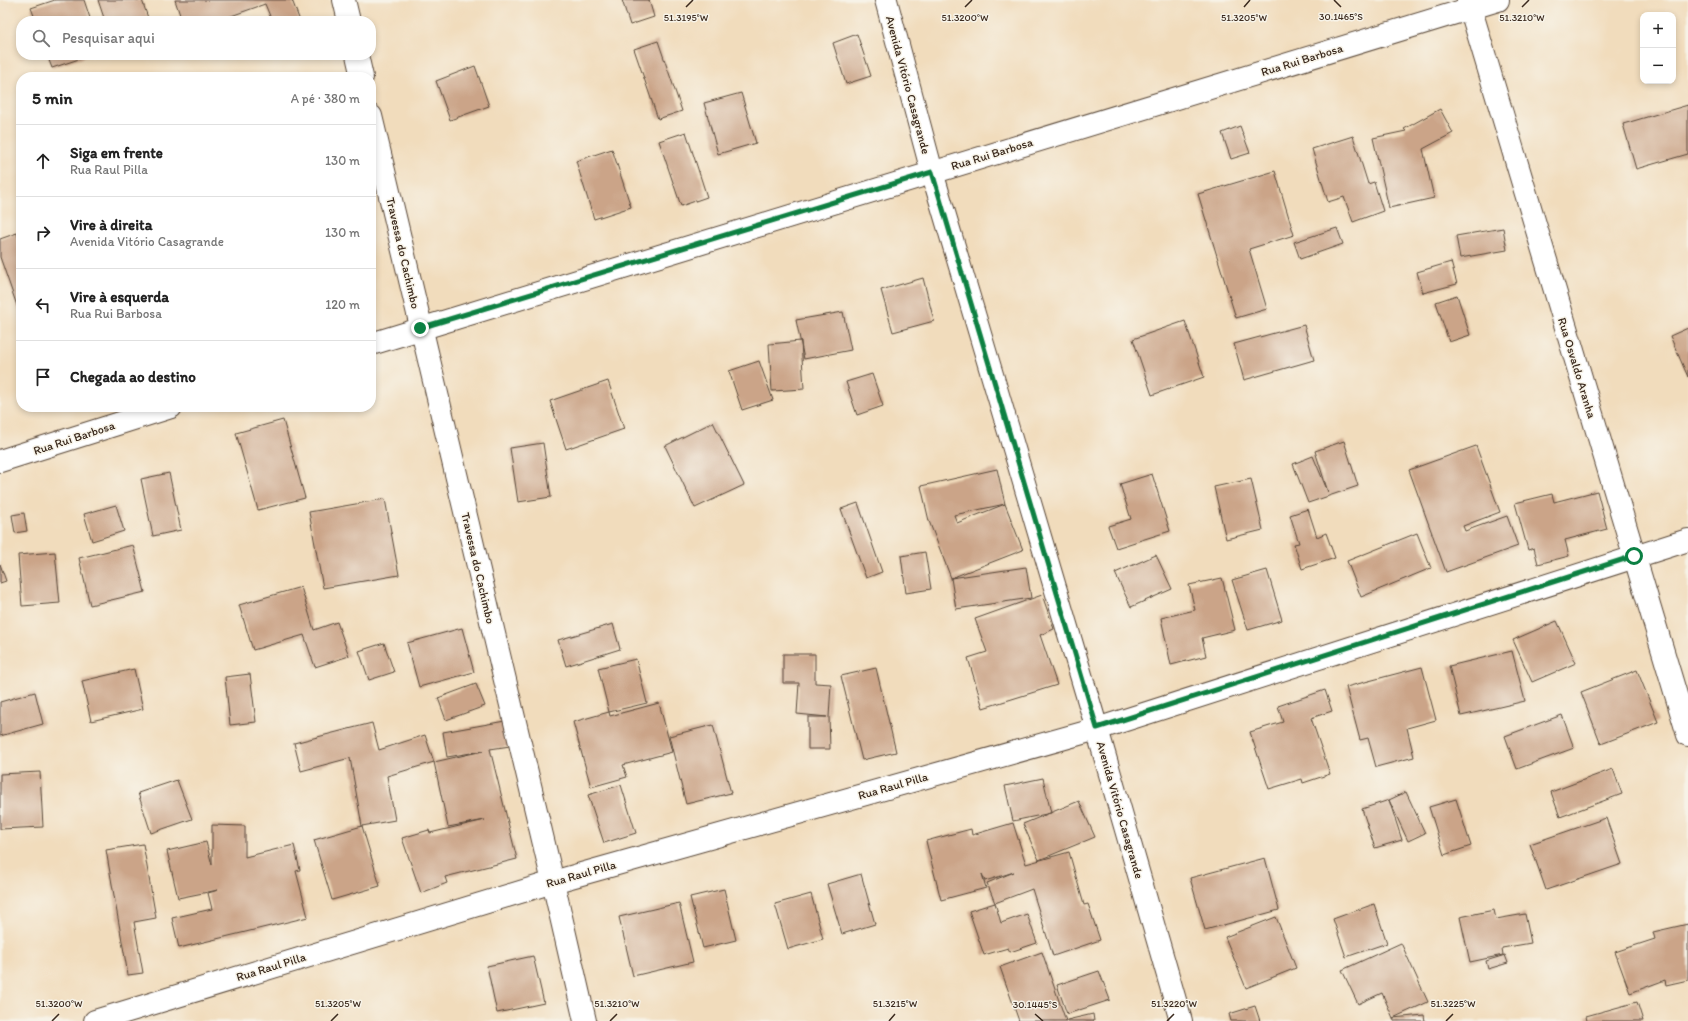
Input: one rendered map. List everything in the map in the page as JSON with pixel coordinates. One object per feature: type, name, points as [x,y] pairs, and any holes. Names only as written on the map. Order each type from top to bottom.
[{"type":"street","points":[[344,0],[348,16]]},
{"type":"street","name":"Avenida Vitório Casagrande","points":[[886,0],[932,172],[1097,728],[1181,1021]]},
{"type":"street","name":"Rua Rui Barbosa","points":[[376,342],[932,172],[1469,4],[1498,0]]},
{"type":"street","name":"Rua Osvaldo Aranha","points":[[1469,4],[1688,736]]},
{"type":"street","points":[[358,60],[361,72]]},
{"type":"street","name":"Travessa do Cachimbo","points":[[376,138],[420,328],[553,882],[584,1021]]},
{"type":"street","name":"Rua Rui Barbosa","points":[[0,461],[154,412]]},
{"type":"street","name":"Rua Raul Pilla","points":[[104,1020],[553,882],[1097,728],[1688,540]]},
{"type":"building","points":[[55,0],[84,0],[89,16],[34,16],[31,8]]},
{"type":"building","points":[[98,0],[142,0],[147,16],[103,16]]},
{"type":"building","points":[[175,0],[292,0],[298,16],[270,16],[265,4],[231,16],[180,16]]},
{"type":"building","points":[[622,0],[649,0],[654,17],[630,25]]},
{"type":"building","points":[[857,34],[871,76],[846,84],[833,43]]},
{"type":"building","points":[[658,41],[682,111],[658,119],[634,49]]},
{"type":"building","points":[[49,60],[76,60],[52,68]]},
{"type":"building","points":[[475,66],[489,106],[450,120],[436,81]]},
{"type":"building","points":[[741,93],[756,143],[718,154],[704,103]]},
{"type":"building","points":[[1688,105],[1688,154],[1636,169],[1623,124]]},
{"type":"building","points":[[1440,109],[1453,133],[1423,149],[1434,198],[1389,208],[1373,138],[1406,131],[1404,129]]},
{"type":"building","points":[[1240,126],[1250,153],[1231,159],[1222,133]]},
{"type":"building","points":[[686,132],[707,197],[681,206],[659,141]]},
{"type":"building","points":[[1353,136],[1368,184],[1374,182],[1383,211],[1353,222],[1344,197],[1328,202],[1312,149]]},
{"type":"building","points":[[612,149],[631,207],[594,219],[576,161]]},
{"type":"building","points":[[1275,171],[1294,235],[1249,249],[1267,309],[1236,318],[1198,194]]},
{"type":"building","points":[[1337,228],[1343,244],[1300,259],[1294,242]]},
{"type":"building","points":[[1503,228],[1507,250],[1460,258],[1456,236]]},
{"type":"building","points":[[16,233],[16,303],[0,257],[0,239]]},
{"type":"building","points":[[1451,262],[1457,284],[1423,293],[1417,272]]},
{"type":"building","points":[[923,278],[934,321],[893,332],[881,290]]},
{"type":"building","points":[[1457,295],[1470,335],[1449,342],[1436,302]]},
{"type":"building","points":[[843,312],[851,350],[804,359],[796,320]]},
{"type":"building","points":[[1185,321],[1204,377],[1152,395],[1133,339]]},
{"type":"building","points":[[1304,325],[1314,360],[1244,380],[1234,344]]},
{"type":"building","points":[[1688,328],[1688,377],[1670,336]]},
{"type":"building","points":[[801,341],[804,389],[772,391],[769,344]]},
{"type":"building","points":[[759,361],[773,400],[742,410],[729,371]]},
{"type":"building","points":[[872,374],[883,406],[857,415],[846,382]]},
{"type":"building","points":[[608,381],[624,429],[566,449],[550,401]]},
{"type":"building","points":[[283,420],[305,498],[258,510],[236,433]]},
{"type":"building","points":[[713,422],[744,485],[695,508],[665,446]]},
{"type":"building","points":[[1344,441],[1358,486],[1308,503],[1293,464],[1313,456],[1328,492],[1315,451]]},
{"type":"building","points":[[543,443],[551,497],[518,502],[510,448]]},
{"type":"building","points":[[1476,446],[1500,512],[1463,526],[1465,531],[1507,516],[1518,546],[1446,572],[1409,470]]},
{"type":"building","points":[[997,469],[1005,504],[1023,550],[951,578],[929,521],[921,486]],"holes":[[[1005,504],[957,523],[954,515]]]},
{"type":"building","points":[[169,473],[181,530],[153,536],[141,479]]},
{"type":"building","points":[[1152,474],[1170,531],[1116,548],[1108,526],[1131,519],[1120,484]]},
{"type":"building","points":[[1251,479],[1263,530],[1226,539],[1214,487]]},
{"type":"building","points":[[1597,491],[1607,529],[1565,540],[1569,556],[1538,564],[1534,548],[1528,550],[1515,503],[1552,494],[1554,502]]},
{"type":"building","points":[[385,499],[399,575],[323,588],[309,512]]},
{"type":"building","points":[[858,503],[882,572],[866,578],[841,509]]},
{"type":"building","points":[[116,505],[124,531],[92,541],[84,514]]},
{"type":"building","points":[[1308,509],[1317,537],[1326,533],[1335,558],[1302,569],[1294,544],[1299,543],[1290,515]]},
{"type":"building","points":[[24,513],[27,531],[15,533],[12,515]]},
{"type":"building","points":[[1417,533],[1431,568],[1361,597],[1347,561]]},
{"type":"building","points":[[133,545],[145,592],[90,605],[79,558]]},
{"type":"building","points":[[55,552],[60,603],[22,606],[18,555]]},
{"type":"building","points":[[925,552],[931,589],[906,593],[901,556]]},
{"type":"building","points":[[1156,555],[1172,589],[1131,607],[1115,573]]},
{"type":"building","points":[[0,564],[6,581],[0,583]]},
{"type":"building","points":[[1026,567],[1031,598],[956,609],[951,578]]},
{"type":"building","points":[[1267,570],[1282,620],[1248,630],[1232,580]]},
{"type":"building","points":[[1222,578],[1235,630],[1202,638],[1206,656],[1171,665],[1161,618],[1195,610],[1189,585]]},
{"type":"building","points":[[301,587],[314,630],[337,622],[349,656],[315,667],[304,635],[253,650],[239,605]]},
{"type":"building","points":[[1042,595],[1054,629],[1040,635],[1057,685],[983,708],[968,658],[987,652],[975,619]]},
{"type":"building","points":[[1557,621],[1576,663],[1532,682],[1513,640]]},
{"type":"building","points":[[613,624],[620,649],[566,666],[558,640]]},
{"type":"building","points":[[462,628],[474,672],[419,687],[407,643]]},
{"type":"building","points":[[384,643],[394,672],[369,680],[359,651]]},
{"type":"building","points":[[1512,651],[1525,701],[1461,716],[1449,666]]},
{"type":"building","points":[[783,654],[815,654],[815,683],[831,684],[829,717],[830,749],[808,749],[808,717],[827,717],[797,714],[799,683],[783,683]]},
{"type":"building","points":[[636,659],[647,703],[609,712],[598,668]]},
{"type":"building","points":[[1422,667],[1436,720],[1407,728],[1414,757],[1376,767],[1368,738],[1360,740],[1346,687]]},
{"type":"building","points":[[876,668],[896,752],[862,760],[841,676]]},
{"type":"building","points":[[134,669],[143,709],[91,721],[82,681]]},
{"type":"building","points":[[1637,670],[1658,722],[1601,744],[1581,692]]},
{"type":"building","points":[[250,674],[256,722],[230,725],[225,677]]},
{"type":"building","points":[[476,684],[485,706],[446,720],[438,698]]},
{"type":"building","points":[[1325,690],[1332,711],[1311,718],[1330,774],[1303,783],[1302,779],[1269,789],[1250,732],[1283,722],[1278,706]]},
{"type":"building","points":[[35,692],[43,724],[0,736],[0,702]]},
{"type":"building","points":[[659,703],[672,752],[623,765],[627,777],[591,787],[573,722],[609,712],[610,716]]},
{"type":"building","points":[[1562,715],[1574,748],[1517,769],[1505,736]]},
{"type":"building","points":[[505,721],[510,746],[490,749],[517,859],[445,877],[447,883],[421,893],[402,838],[429,830],[430,833],[485,820],[448,827],[434,762],[483,751],[447,757],[443,732]]},
{"type":"building","points":[[372,723],[379,750],[425,735],[434,762],[387,776],[395,820],[362,826],[350,758],[301,771],[294,743]]},
{"type":"building","points":[[713,725],[731,793],[686,804],[669,736]]},
{"type":"building","points":[[1613,769],[1622,794],[1560,817],[1551,792]]},
{"type":"building","points":[[40,772],[43,827],[0,829],[0,774]]},
{"type":"building","points":[[1043,778],[1051,813],[1013,821],[1005,786]]},
{"type":"building","points":[[177,780],[192,819],[151,833],[138,793]]},
{"type":"building","points":[[621,785],[636,833],[604,843],[588,795]]},
{"type":"building","points":[[1406,792],[1425,833],[1408,841],[1389,800]]},
{"type":"building","points":[[1456,799],[1471,846],[1444,855],[1429,807]]},
{"type":"building","points":[[1389,800],[1402,840],[1375,848],[1362,809]]},
{"type":"building","points":[[1079,801],[1095,837],[1039,860],[1023,824]]},
{"type":"building","points":[[1606,818],[1622,864],[1546,890],[1530,844]]},
{"type":"building","points":[[1013,823],[1026,864],[1069,852],[1084,905],[1088,904],[1100,940],[1053,956],[1032,889],[995,903],[987,883],[1014,872],[985,881],[982,874],[986,888],[941,900],[926,841],[971,829],[972,835]]},
{"type":"building","points":[[212,825],[245,826],[245,857],[294,845],[300,870],[296,871],[308,917],[179,948],[172,918],[212,909],[208,893],[218,890],[178,898],[167,851],[206,842],[212,865]]},
{"type":"building","points":[[362,826],[380,886],[332,900],[314,840]]},
{"type":"building","points":[[143,844],[156,918],[134,922],[143,973],[128,975],[106,850]]},
{"type":"building","points":[[1265,858],[1279,910],[1205,930],[1190,878]]},
{"type":"building","points":[[861,874],[875,924],[842,934],[827,884]]},
{"type":"building","points":[[724,889],[736,940],[703,948],[690,897]]},
{"type":"building","points":[[811,894],[823,939],[788,949],[775,904]]},
{"type":"building","points":[[679,903],[693,962],[633,976],[619,917]]},
{"type":"building","points":[[995,903],[1001,923],[1027,914],[1037,943],[1010,952],[1008,948],[984,955],[969,911]]},
{"type":"building","points":[[1374,904],[1387,943],[1346,957],[1333,919]]},
{"type":"building","points":[[1494,910],[1496,919],[1525,914],[1531,943],[1502,948],[1503,955],[1470,962],[1460,917]]},
{"type":"building","points":[[1276,917],[1296,968],[1246,988],[1225,937]]},
{"type":"building","points":[[1688,924],[1688,980],[1666,985],[1665,980],[1630,993],[1615,952],[1655,939],[1653,932]]},
{"type":"building","points":[[1401,943],[1428,1002],[1393,1018],[1382,993],[1358,1004],[1342,970]]},
{"type":"building","points":[[1042,952],[1066,1021],[1019,1021],[1000,967]]},
{"type":"building","points":[[1505,955],[1508,963],[1488,969],[1486,961]]},
{"type":"building","points":[[533,956],[544,1003],[497,1013],[487,966]]},
{"type":"building","points":[[1099,971],[1110,1000],[1067,1014],[1057,985]]},
{"type":"building","points":[[1637,1002],[1643,1021],[1587,1021],[1586,1016]]},
{"type":"building","points":[[1255,1006],[1260,1021],[1231,1021],[1229,1014]]},
{"type":"building","points":[[1093,1014],[1094,1021],[1067,1021],[1067,1020]]},
{"type":"building","points":[[1424,1015],[1425,1021],[1394,1021],[1393,1018]]},
{"type":"route","points":[[420,328],[932,172],[1097,728],[1634,556]]}]
